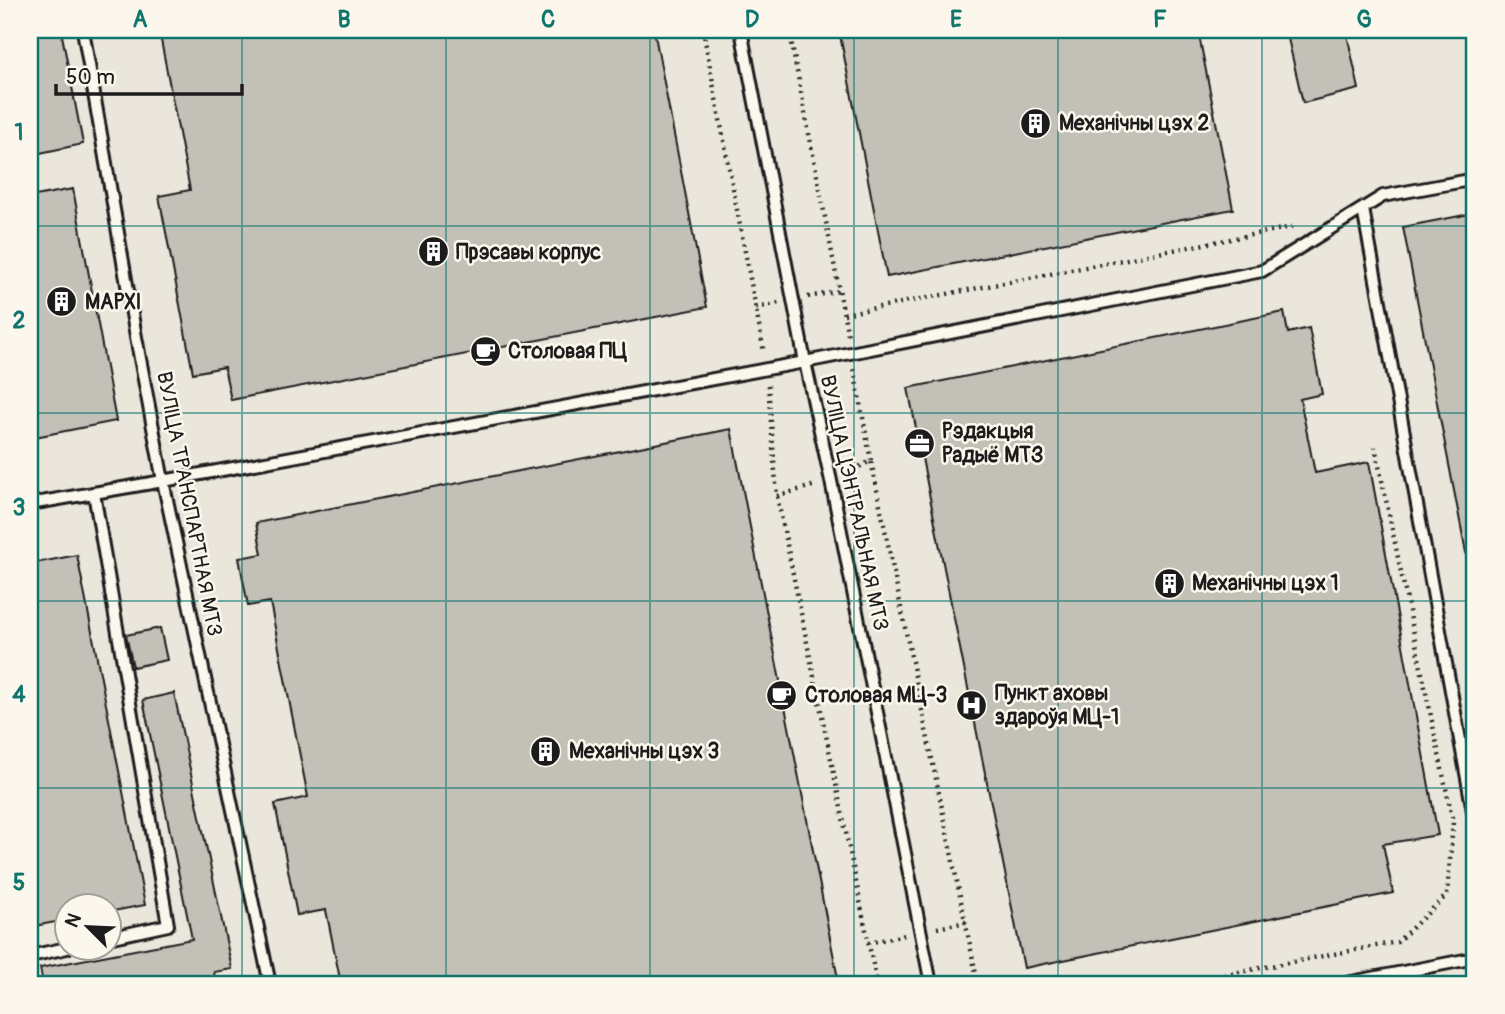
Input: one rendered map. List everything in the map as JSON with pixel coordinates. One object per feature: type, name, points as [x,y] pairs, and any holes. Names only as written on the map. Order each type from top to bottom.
[{"type":"lane","name":"ВУЛІЦА ТРАНСПАРТНАЯ МТЗ","points":[[83,30],[163,481],[270,984]]},
{"type":"lane","name":"ВУЛІЦА ЦЭНТРАЛЬНАЯ МТЗ","points":[[741,30],[931,984]]},
{"type":"lane","points":[[30,504],[805,362],[1262,271],[1383,196],[1475,179]]},
{"type":"lane","points":[[1363,209],[1475,822]]},
{"type":"lane","points":[[94,493],[168,925],[122,935]]},
{"type":"lane","points":[[30,956],[52,951]]},
{"type":"lane","points":[[1341,984],[1475,958]]},
{"type":"path","points":[[702,30],[767,369],[776,496],[877,984]]},
{"type":"path","points":[[789,30],[871,461],[978,984]]},
{"type":"path","points":[[844,314],[1292,227]]},
{"type":"path","points":[[1176,984],[1397,942],[1447,895],[1453,822],[1375,447]]},
{"type":"path","points":[[776,496],[831,481],[871,461]]},
{"type":"shaded area","points":[[30,30],[1475,30],[1475,984],[30,984]]},
{"type":"building","points":[[30,30],[61,30],[83,144],[30,155]]},
{"type":"building","name":"Прэсавы корпус","points":[[159,30],[654,30],[707,307],[231,400],[224,367],[193,373],[159,196],[190,190]]},
{"type":"building","name":"Механічны цэх 2","points":[[839,30],[1198,30],[1233,209],[887,277]]},
{"type":"building","points":[[1286,30],[1346,30],[1359,89],[1303,103]]},
{"type":"building","name":"МАРХІ","points":[[73,189],[116,421],[30,438],[30,197]]},
{"type":"building","points":[[1475,213],[1475,599],[1403,227]]},
{"type":"building","name":"Механічны цэх 1","points":[[1284,312],[1288,333],[1309,328],[1322,394],[1300,399],[1315,473],[1369,462],[1438,835],[1383,844],[1393,893],[1024,968],[908,388]]},
{"type":"building","name":"Механічны цэх 3","points":[[731,429],[839,984],[341,984],[326,910],[297,915],[275,804],[308,797],[270,602],[248,606],[239,558],[262,554],[256,523]]},
{"type":"building","points":[[77,555],[145,905],[122,909],[122,892],[52,892],[52,923],[34,926],[30,904],[30,564]]},
{"type":"building","points":[[160,628],[167,660],[133,667],[126,635]]},
{"type":"building","points":[[174,693],[232,969],[214,972],[216,984],[43,984],[40,968],[71,962],[122,962],[122,952],[192,939],[143,700]]},
{"type":"place","name":"Механічны цэх 2","points":[[1036,123]]},
{"type":"place","name":"Прэсавы корпус","points":[[433,252]]},
{"type":"place","name":"МАРХІ","points":[[62,302]]},
{"type":"place","name":"Столовая ПЦ","points":[[485,351]]},
{"type":"place","name":"Рэдакцыя Радыё МТЗ","points":[[919,443]]},
{"type":"place","name":"Механічны цэх 1","points":[[1169,583]]},
{"type":"place","name":"Столовая МЦ-3","points":[[782,695]]},
{"type":"place","name":"Пункт аховы здароўя МЦ-1","points":[[972,705]]},
{"type":"place","name":"Механічны цэх 3","points":[[546,751]]}]
